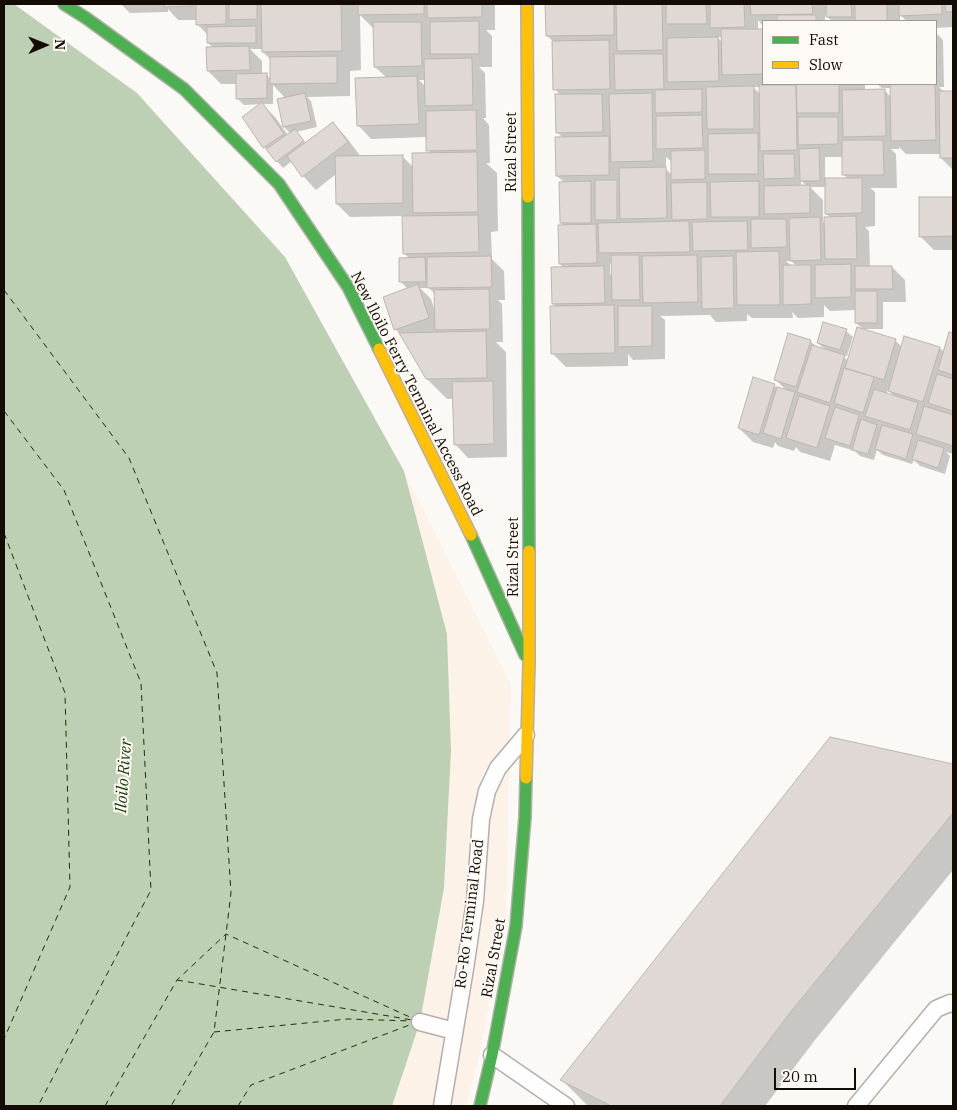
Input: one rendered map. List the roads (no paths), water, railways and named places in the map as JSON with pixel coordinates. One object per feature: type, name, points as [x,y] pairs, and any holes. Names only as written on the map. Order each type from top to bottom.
[{"type":"main road","name":"New Iloilo Ferry Terminal Access Road","points":[[64,4],[184,89],[279,184],[348,287],[462,515],[529,664]]},
{"type":"main road","name":"Rizal Street","points":[[480,1106],[492,1055],[516,926],[525,817],[529,664],[527,4]]},
{"type":"lane","name":"Ro-Ro Terminal Road","points":[[442,1106],[472,920],[481,819],[487,791],[498,768],[528,734]]},
{"type":"lane","points":[[856,1106],[936,1009],[950,1003],[953,1004]]},
{"type":"lane","points":[[420,1022],[454,1030]]},
{"type":"lane","points":[[492,1055],[566,1106]]},
{"type":"water","name":"Iloilo River","points":[[4,4],[14,4],[137,93],[285,257],[404,471],[447,634],[451,751],[444,888],[420,1022],[392,1106],[4,1106]]}]
